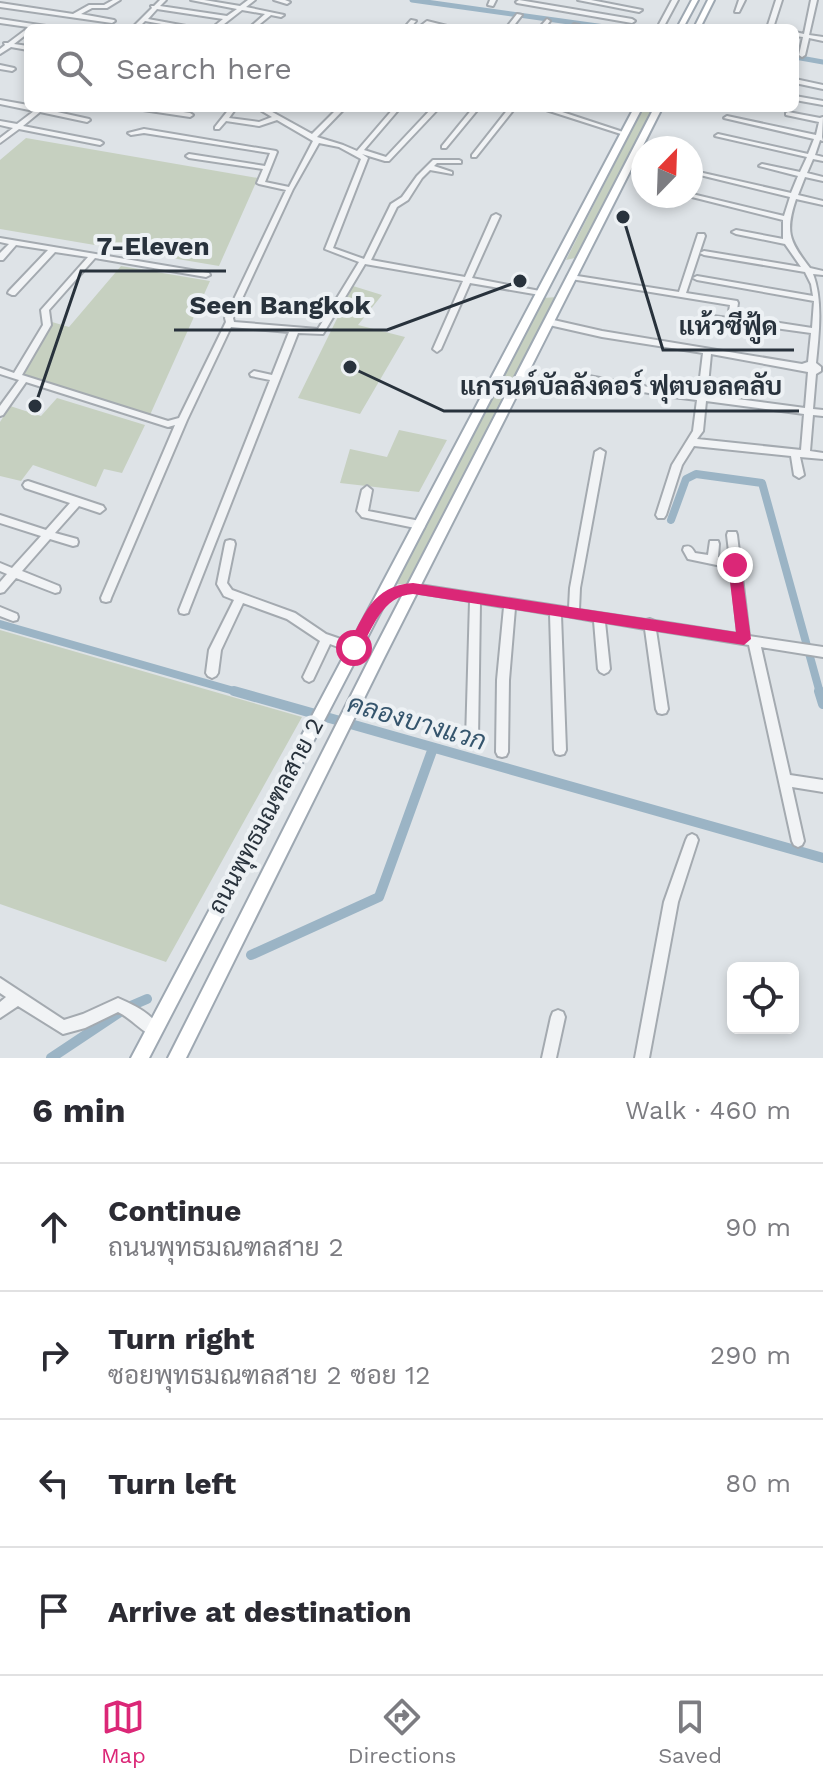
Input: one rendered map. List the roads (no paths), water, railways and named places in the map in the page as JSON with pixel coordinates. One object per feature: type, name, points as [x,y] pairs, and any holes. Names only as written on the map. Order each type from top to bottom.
[{"type":"main road","points":[[682,24],[695,0],[710,2],[699,24]]},
{"type":"main road","name":"ถนนพุทธมณฑลสาย 2","points":[[140,1058],[636,112]]},
{"type":"main road","name":"ถนนพุทธมณฑลสาย 2","points":[[177,1058],[656,112]]},
{"type":"main road","points":[[558,256],[565,262],[579,261]]},
{"type":"main road","points":[[540,293],[547,296],[564,291]]},
{"type":"main road","points":[[383,598],[395,590],[413,588]]},
{"type":"main road","points":[[355,647],[364,639],[372,640],[378,656]]},
{"type":"street","points":[[77,15],[91,6],[105,7],[117,0]]},
{"type":"street","points":[[140,24],[153,7],[163,0]]},
{"type":"street","points":[[194,0],[281,15]]},
{"type":"street","points":[[220,24],[252,0]]},
{"type":"street","points":[[277,0],[287,2]]},
{"type":"street","points":[[581,0],[639,10]]},
{"type":"street","points":[[518,7],[630,24],[645,0]]},
{"type":"street","points":[[662,24],[675,0]]},
{"type":"street","points":[[737,11],[742,0]]},
{"type":"street","points":[[771,24],[779,0]]},
{"type":"street","points":[[802,55],[814,0]]},
{"type":"street","points":[[0,5],[53,10],[112,21]]},
{"type":"street","points":[[153,7],[228,18]]},
{"type":"street","points":[[35,24],[53,10]]},
{"type":"street","points":[[257,24],[270,13]]},
{"type":"street","points":[[146,20],[170,24]]},
{"type":"street","points":[[0,21],[24,27]]},
{"type":"street","points":[[0,52],[24,33]]},
{"type":"street","points":[[799,35],[823,39]]},
{"type":"street","points":[[0,43],[24,47]]},
{"type":"street","points":[[0,67],[12,69]]},
{"type":"street","points":[[799,82],[823,87]]},
{"type":"street","points":[[799,99],[823,103]]},
{"type":"street","points":[[0,102],[24,106]]},
{"type":"street","points":[[0,141],[30,112]]},
{"type":"street","points":[[51,112],[87,120]]},
{"type":"street","points":[[183,123],[192,112]]},
{"type":"street","points":[[217,128],[230,112]]},
{"type":"street","points":[[267,112],[315,138],[365,158],[329,249],[365,260],[540,293]]},
{"type":"street","points":[[292,187],[315,138],[338,112]]},
{"type":"street","points":[[393,112],[358,150],[387,160],[432,112]]},
{"type":"street","points":[[444,147],[473,112]]},
{"type":"street","points":[[474,156],[509,112]]},
{"type":"street","points":[[556,112],[623,133]]},
{"type":"street","points":[[788,114],[823,120],[821,139],[787,219],[788,242],[807,270],[819,296],[818,352],[799,475]]},
{"type":"street","points":[[224,119],[259,124],[274,116]]},
{"type":"street","points":[[727,118],[821,139]]},
{"type":"street","points":[[0,123],[100,143]]},
{"type":"street","points":[[131,133],[144,131],[270,150],[274,154],[261,183],[290,189],[229,318],[231,324]]},
{"type":"street","points":[[718,136],[823,159]]},
{"type":"street","points":[[189,156],[267,168]]},
{"type":"street","points":[[106,598],[225,327],[231,324],[315,333],[323,329],[394,206],[405,198],[435,161],[459,162]]},
{"type":"street","points":[[762,166],[823,179]]},
{"type":"street","points":[[429,167],[450,173]]},
{"type":"street","points":[[703,175],[823,203]]},
{"type":"street","points":[[703,199],[787,219]]},
{"type":"street","points":[[437,349],[496,216]]},
{"type":"street","points":[[736,232],[788,242]]},
{"type":"street","points":[[682,294],[701,236]]},
{"type":"street","points":[[0,240],[206,275]]},
{"type":"street","points":[[0,258],[14,243]]},
{"type":"street","points":[[12,293],[53,249]]},
{"type":"street","points":[[704,253],[823,273]]},
{"type":"street","points":[[0,413],[47,325],[45,310],[93,256]]},
{"type":"street","points":[[571,277],[734,303],[732,321],[713,319]]},
{"type":"street","points":[[697,278],[819,296]]},
{"type":"street","points":[[549,322],[814,369]]},
{"type":"street","points":[[760,323],[817,326]]},
{"type":"street","points":[[184,610],[294,331]]},
{"type":"street","points":[[661,515],[677,465],[698,431],[707,352]]},
{"type":"street","points":[[0,371],[155,421],[168,424],[182,420]]},
{"type":"street","points":[[254,374],[275,378]]},
{"type":"street","points":[[578,377],[665,393],[702,395],[823,413]]},
{"type":"street","points":[[691,442],[823,456]]},
{"type":"street","points":[[574,612],[575,588],[600,452]]},
{"type":"street","points":[[28,485],[100,509]]},
{"type":"street","points":[[367,490],[362,511],[365,514],[420,525]]},
{"type":"street","points":[[0,589],[76,502]]},
{"type":"street","points":[[0,519],[73,542]]},
{"type":"street","points":[[732,535],[749,640],[798,841]]},
{"type":"street","points":[[230,544],[222,584],[228,593],[291,616],[327,638],[355,647]]},
{"type":"street","points":[[713,560],[714,544]]},
{"type":"street","points":[[688,550],[692,556],[735,565]]},
{"type":"street","points":[[0,567],[55,589]]},
{"type":"street","points":[[413,588],[818,651]]},
{"type":"street","points":[[472,740],[475,597]]},
{"type":"street","points":[[212,673],[215,650],[240,598]]},
{"type":"street","points":[[502,752],[510,602]]},
{"type":"street","points":[[555,609],[560,750]]},
{"type":"street","points":[[0,611],[13,617]]},
{"type":"street","points":[[599,616],[604,669]]},
{"type":"street","points":[[650,623],[662,709]]},
{"type":"street","points":[[309,677],[327,638]]},
{"type":"street","points":[[784,780],[823,786]]},
{"type":"street","points":[[642,1058],[671,902],[692,840]]},
{"type":"street","points":[[0,985],[63,1027],[85,1021],[111,1007],[128,1009],[154,1030]]},
{"type":"street","points":[[0,1011],[18,997]]},
{"type":"street","points":[[549,1058],[558,1017]]},
{"type":"waterway","points":[[412,0],[583,24]]},
{"type":"waterway","points":[[799,58],[823,62]]},
{"type":"waterway","points":[[671,520],[686,479],[696,474],[762,483],[820,693]]},
{"type":"waterway","name":"คลองบางแวก","points":[[0,624],[235,691]]},
{"type":"waterway","name":"คลองบางแวก","points":[[235,691],[823,858]]},
{"type":"waterway","name":"คลองบางแวก","points":[[235,691],[241,693]]},
{"type":"waterway","points":[[819,691],[823,704]]},
{"type":"waterway","points":[[251,955],[379,897],[433,748]]},
{"type":"waterway","points":[[51,1058],[126,1008],[147,999]]},
{"type":"place","name":"แห้วซีฟู้ด","points":[[623,217]]},
{"type":"place","name":"Seen Bangkok","points":[[520,281]]},
{"type":"place","name":"แกรนด์บัลลังดอร์ ฟุตบอลคลับ","points":[[350,367]]},
{"type":"place","name":"7-Eleven","points":[[35,406]]}]
